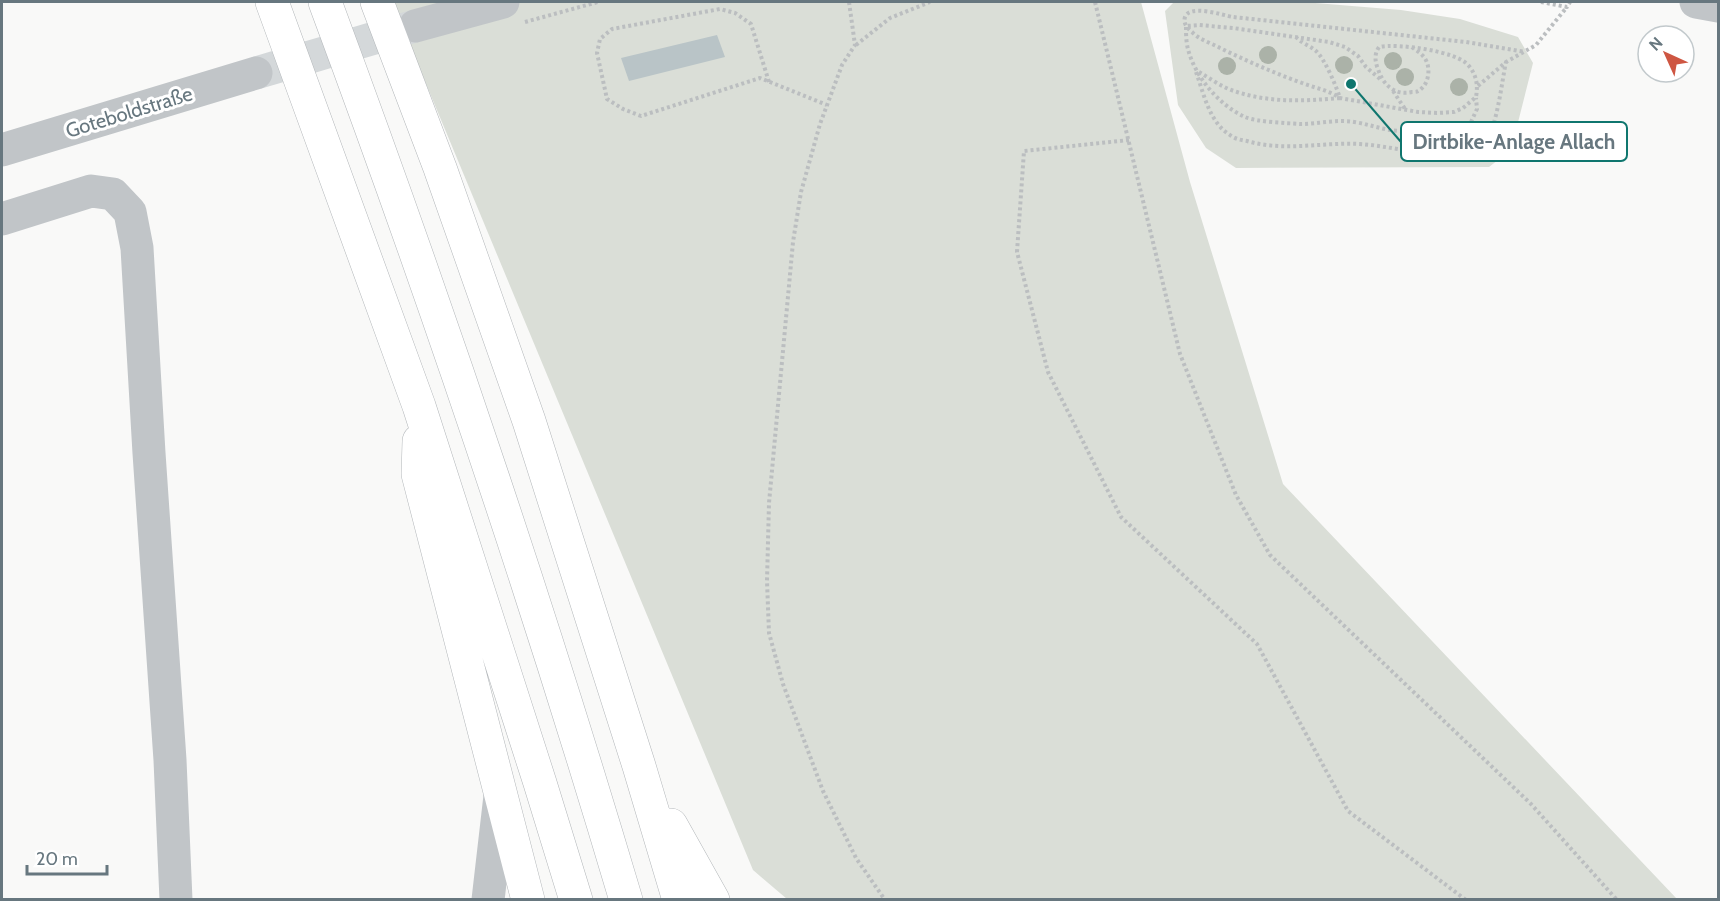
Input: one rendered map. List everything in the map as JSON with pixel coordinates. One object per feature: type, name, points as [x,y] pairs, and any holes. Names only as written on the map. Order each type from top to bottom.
[{"type":"highway","points":[[272,2],[419,406],[576,900]]},
{"type":"highway","points":[[325,2],[473,415],[592,784],[626,900]]},
{"type":"highway","points":[[377,2],[440,168],[525,410],[639,766],[679,900]]},
{"type":"highway","points":[[419,406],[418,474],[528,900]]},
{"type":"highway","points":[[639,766],[713,900]]},
{"type":"street","points":[[415,26],[503,2]]},
{"type":"street","points":[[1696,2],[1719,6]]},
{"type":"street","name":"Goteboldstraße","points":[[2,150],[256,73]]},
{"type":"street","points":[[2,219],[91,191],[113,194],[130,212],[137,248],[148,453],[170,760],[176,900]]},
{"type":"street","points":[[488,900],[500,796]]},
{"type":"path","points":[[849,2],[855,45]]},
{"type":"path","points":[[885,900],[856,858],[823,791],[783,684],[769,633],[767,581],[769,503],[794,242],[801,192],[820,124],[842,65],[855,45],[890,18],[930,2]]},
{"type":"path","points":[[1095,2],[1180,354],[1236,495],[1270,555],[1531,804],[1617,900]]},
{"type":"path","points":[[1541,2],[1567,7]]},
{"type":"path","points":[[1478,86],[1506,62],[1536,45],[1570,2]]},
{"type":"path","points":[[769,82],[751,24],[735,13],[720,9],[612,29],[600,39],[597,53],[607,99],[641,116],[760,78],[769,82],[827,105]]},
{"type":"path","points":[[1506,62],[1493,126],[1485,141],[1474,148],[1456,153],[1431,153],[1360,144],[1261,146],[1232,137],[1221,129],[1209,111],[1187,47],[1184,19],[1186,14],[1192,10],[1233,17],[1466,42],[1525,52]]},
{"type":"path","points":[[1186,26],[1233,28],[1329,42],[1344,47],[1358,56],[1366,67],[1392,90],[1405,109]]},
{"type":"path","points":[[1186,26],[1198,38],[1341,98]]},
{"type":"path","points":[[1295,37],[1315,50],[1323,60],[1341,98]]},
{"type":"path","points":[[1196,70],[1214,94],[1226,105],[1247,117],[1259,120],[1299,124],[1352,122],[1391,130],[1413,131],[1460,127],[1471,122],[1477,109],[1478,86],[1475,75],[1460,58],[1412,47],[1390,45],[1379,47],[1376,52],[1376,64],[1381,79]]},
{"type":"path","points":[[1392,90],[1405,94],[1419,91],[1425,85],[1429,73],[1428,64],[1424,56],[1412,47]]},
{"type":"path","points":[[1196,70],[1235,92],[1267,100],[1308,101],[1341,98],[1418,112],[1454,112],[1476,97]]},
{"type":"path","points":[[1129,140],[1024,151],[1017,252],[1048,372],[1121,517],[1257,644],[1348,811],[1466,900]]},
{"type":"shaded area","points":[[392,2],[1141,2],[1190,182],[1283,484],[1677,899],[787,899],[753,870]]},
{"type":"shaded area","points":[[1174,2],[1303,2],[1401,10],[1460,19],[1518,37],[1533,63],[1511,150],[1489,167],[1236,168],[1206,148],[1178,105],[1165,11]]},
{"type":"shaded area","points":[[717,35],[725,57],[629,81],[621,58]]},
{"type":"tunnel","points":[[256,73],[415,26]]},
{"type":"place","name":"Dirtbike-Anlage Allach","points":[[1351,84]]}]
